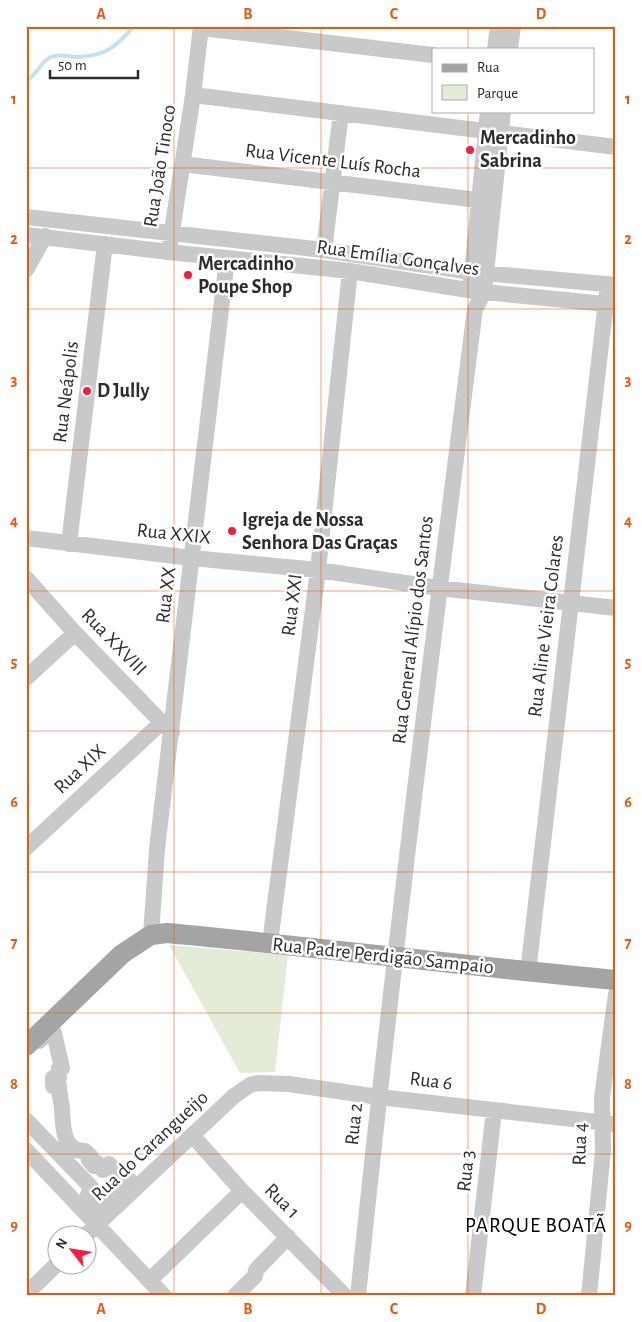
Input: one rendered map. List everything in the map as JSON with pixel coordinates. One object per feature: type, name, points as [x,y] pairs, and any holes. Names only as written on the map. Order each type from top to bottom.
[{"type":"main road","name":"Rua Padre Perdigão Sampaio","points":[[151,936],[168,933],[616,980]]},
{"type":"main road","points":[[26,1046],[122,954],[151,936]]},
{"type":"street","points":[[495,48],[498,26]]},
{"type":"street","points":[[510,48],[513,26]]},
{"type":"street","points":[[201,27],[432,56]]},
{"type":"street","name":"Rua João Tinoco","points":[[169,252],[193,95],[201,27]]},
{"type":"street","points":[[193,95],[616,147]]},
{"type":"street","name":"Rua General Alípio dos Santos","points":[[396,957],[439,588],[477,292],[493,132],[488,112]]},
{"type":"street","name":"Rua General Alípio dos Santos","points":[[479,273],[478,200],[493,132],[503,112]]},
{"type":"street","points":[[324,250],[342,113]]},
{"type":"street","name":"Rua Vicente Luís Rocha","points":[[182,164],[478,200]]},
{"type":"street","name":"Rua Emília Gonçalves","points":[[26,217],[324,250],[479,273],[612,285]]},
{"type":"street","name":"Rua Emília Gonçalves","points":[[26,235],[350,272],[477,292],[611,305]]},
{"type":"street","points":[[26,270],[45,236]]},
{"type":"street","name":"Rua Neápolis","points":[[69,544],[105,244]]},
{"type":"street","points":[[302,266],[304,248]]},
{"type":"street","name":"Rua XX","points":[[151,936],[167,727],[192,558],[227,259]]},
{"type":"street","name":"Rua XXI","points":[[270,943],[318,570],[350,272]]},
{"type":"street","name":"Rua Aline Vieira Colares","points":[[528,972],[570,603],[611,305],[612,285]]},
{"type":"street","name":"Rua XXIX","points":[[26,538],[192,558],[318,570],[439,588],[616,608]]},
{"type":"street","name":"Rua XXVIII","points":[[26,578],[75,633],[167,727]]},
{"type":"street","points":[[26,678],[75,633]]},
{"type":"street","name":"Rua XIX","points":[[26,848],[167,727]]},
{"type":"street","name":"Rua 2","points":[[358,1296],[396,957]]},
{"type":"street","name":"Rua 4","points":[[588,1296],[603,1151],[610,1123],[602,1098],[616,994]]},
{"type":"street","points":[[26,1053],[51,1029],[54,1033],[62,1068],[59,1068],[59,1078],[53,1078],[53,1086],[59,1086],[66,1140],[76,1150],[85,1151],[91,1157],[89,1160],[94,1166],[97,1163],[103,1170],[109,1164],[123,1180],[126,1177],[132,1183],[102,1211],[96,1211],[86,1200],[91,1187],[26,1120]]},
{"type":"street","name":"Rua 6","points":[[243,1089],[258,1083],[272,1083],[610,1123]]},
{"type":"street","name":"Rua do Carangueijo","points":[[98,1224],[243,1089]]},
{"type":"street","name":"Rua 3","points":[[473,1296],[494,1110]]},
{"type":"street","name":"Rua 1","points":[[192,1135],[242,1192],[345,1296]]},
{"type":"street","points":[[30,1161],[87,1224]]},
{"type":"street","points":[[98,1236],[157,1291],[242,1192]]},
{"type":"street","points":[[235,1296],[255,1276],[256,1270],[288,1237]]},
{"type":"street","points":[[26,1294],[48,1273]]},
{"type":"green space","points":[[169,945],[288,955],[275,1072],[240,1073]]},
{"type":"waterway","points":[[26,80],[51,57],[58,55],[78,57],[104,52],[122,39],[134,26]]},
{"type":"place","name":"Mercadinho Sabrina","points":[[470,150]]},
{"type":"place","name":"Mercadinho Poupe Shop","points":[[188,275]]},
{"type":"place","name":"D Jully","points":[[87,391]]},
{"type":"place","name":"Igreja de Nossa Senhora Das Graças","points":[[232,531]]},
{"type":"district","name":"PARQUE BOATÃ","points":[[536,1225]]}]
